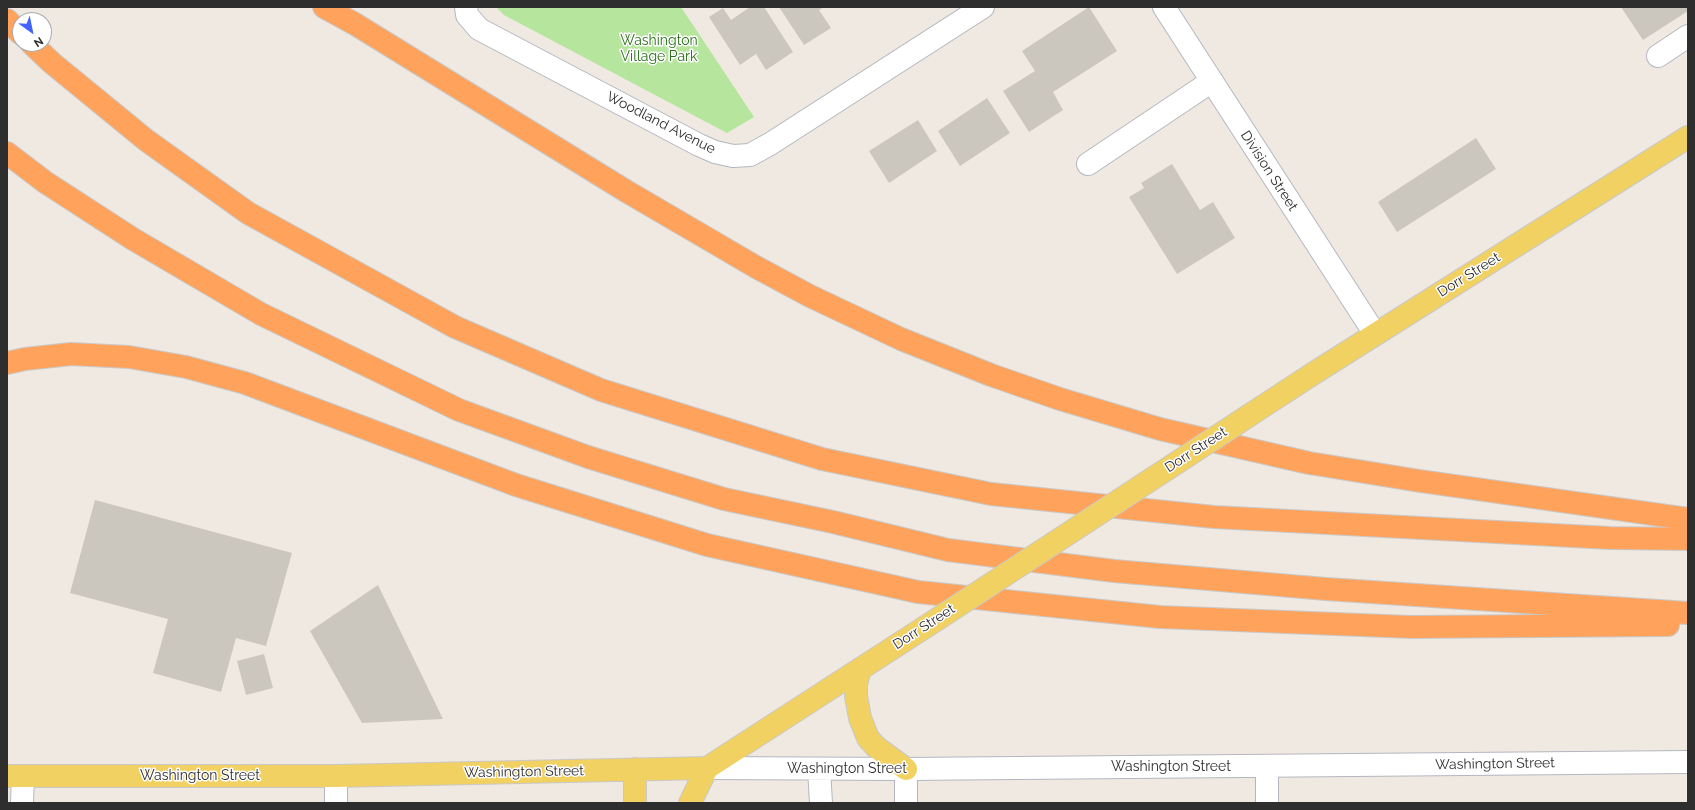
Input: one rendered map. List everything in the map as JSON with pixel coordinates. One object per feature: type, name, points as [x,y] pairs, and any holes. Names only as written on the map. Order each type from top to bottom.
[{"type":"highway","points":[[324,7],[355,24],[619,186],[756,267],[810,296],[901,339],[991,375],[1060,399],[1160,428],[1309,463],[1420,481],[1688,520]]},
{"type":"highway","points":[[40,52],[146,140],[248,213],[455,327],[601,390],[814,456],[991,494],[1222,518],[1610,538],[1688,539]]},
{"type":"highway","points":[[7,153],[45,182],[133,239],[261,314],[459,410],[588,457],[724,499],[833,522],[948,550],[1114,571],[1326,589],[1688,613]]},
{"type":"highway","points":[[7,363],[25,359],[71,354],[129,357],[186,367],[245,384],[516,485],[707,545],[918,592],[1168,617],[1411,627],[1688,625]]},
{"type":"main road","name":"Dorr Street","points":[[707,768],[1311,375],[1688,137]]},
{"type":"main road","points":[[860,669],[856,684],[856,702],[860,718],[868,738],[876,747],[906,769]]},
{"type":"main road","points":[[690,803],[707,768]]},
{"type":"main road","name":"Washington Street","points":[[15,776],[336,776],[707,768]]},
{"type":"main road","points":[[635,769],[635,803]]},
{"type":"street","name":"Woodland Avenue","points":[[466,7],[467,15],[479,29],[704,147],[715,152],[733,156],[750,155],[770,144],[983,7]]},
{"type":"street","name":"Division Street","points":[[1164,7],[1375,334]]},
{"type":"street","points":[[1658,56],[1688,36]]},
{"type":"street","points":[[1088,164],[1212,81]]},
{"type":"street","name":"Washington Street","points":[[707,768],[906,769],[1688,762]]},
{"type":"street","points":[[1267,766],[1267,803]]},
{"type":"street","points":[[819,769],[821,803]]},
{"type":"street","points":[[906,769],[906,803]]},
{"type":"street","points":[[15,776],[22,803]]},
{"type":"street","points":[[336,776],[336,803]]},
{"type":"green space","name":"Washington Village Park","points":[[496,7],[681,7],[754,117],[727,133],[504,15]]},
{"type":"building","points":[[750,7],[764,7],[793,52],[766,70],[756,54],[740,65],[709,17],[723,8],[731,20]]},
{"type":"building","points":[[779,7],[824,7],[819,10],[831,28],[804,45]]},
{"type":"building","points":[[1089,7],[1117,51],[1053,92],[1063,110],[1029,132],[1003,91],[1035,71],[1022,51]]},
{"type":"building","points":[[1621,7],[1688,7],[1688,11],[1643,40]]},
{"type":"building","points":[[987,98],[1010,133],[960,166],[938,131]]},
{"type":"building","points":[[918,120],[937,151],[889,183],[869,151]]},
{"type":"building","points":[[1476,138],[1496,169],[1397,232],[1378,202]]},
{"type":"building","points":[[1172,164],[1200,210],[1213,202],[1235,238],[1177,274],[1129,197],[1144,188],[1141,183]]},
{"type":"building","points":[[95,500],[292,553],[266,646],[236,638],[221,692],[153,673],[168,619],[70,593]]},
{"type":"building","points":[[378,585],[443,719],[362,723],[310,631]]},
{"type":"building","points":[[264,654],[273,688],[246,695],[237,661]]}]
